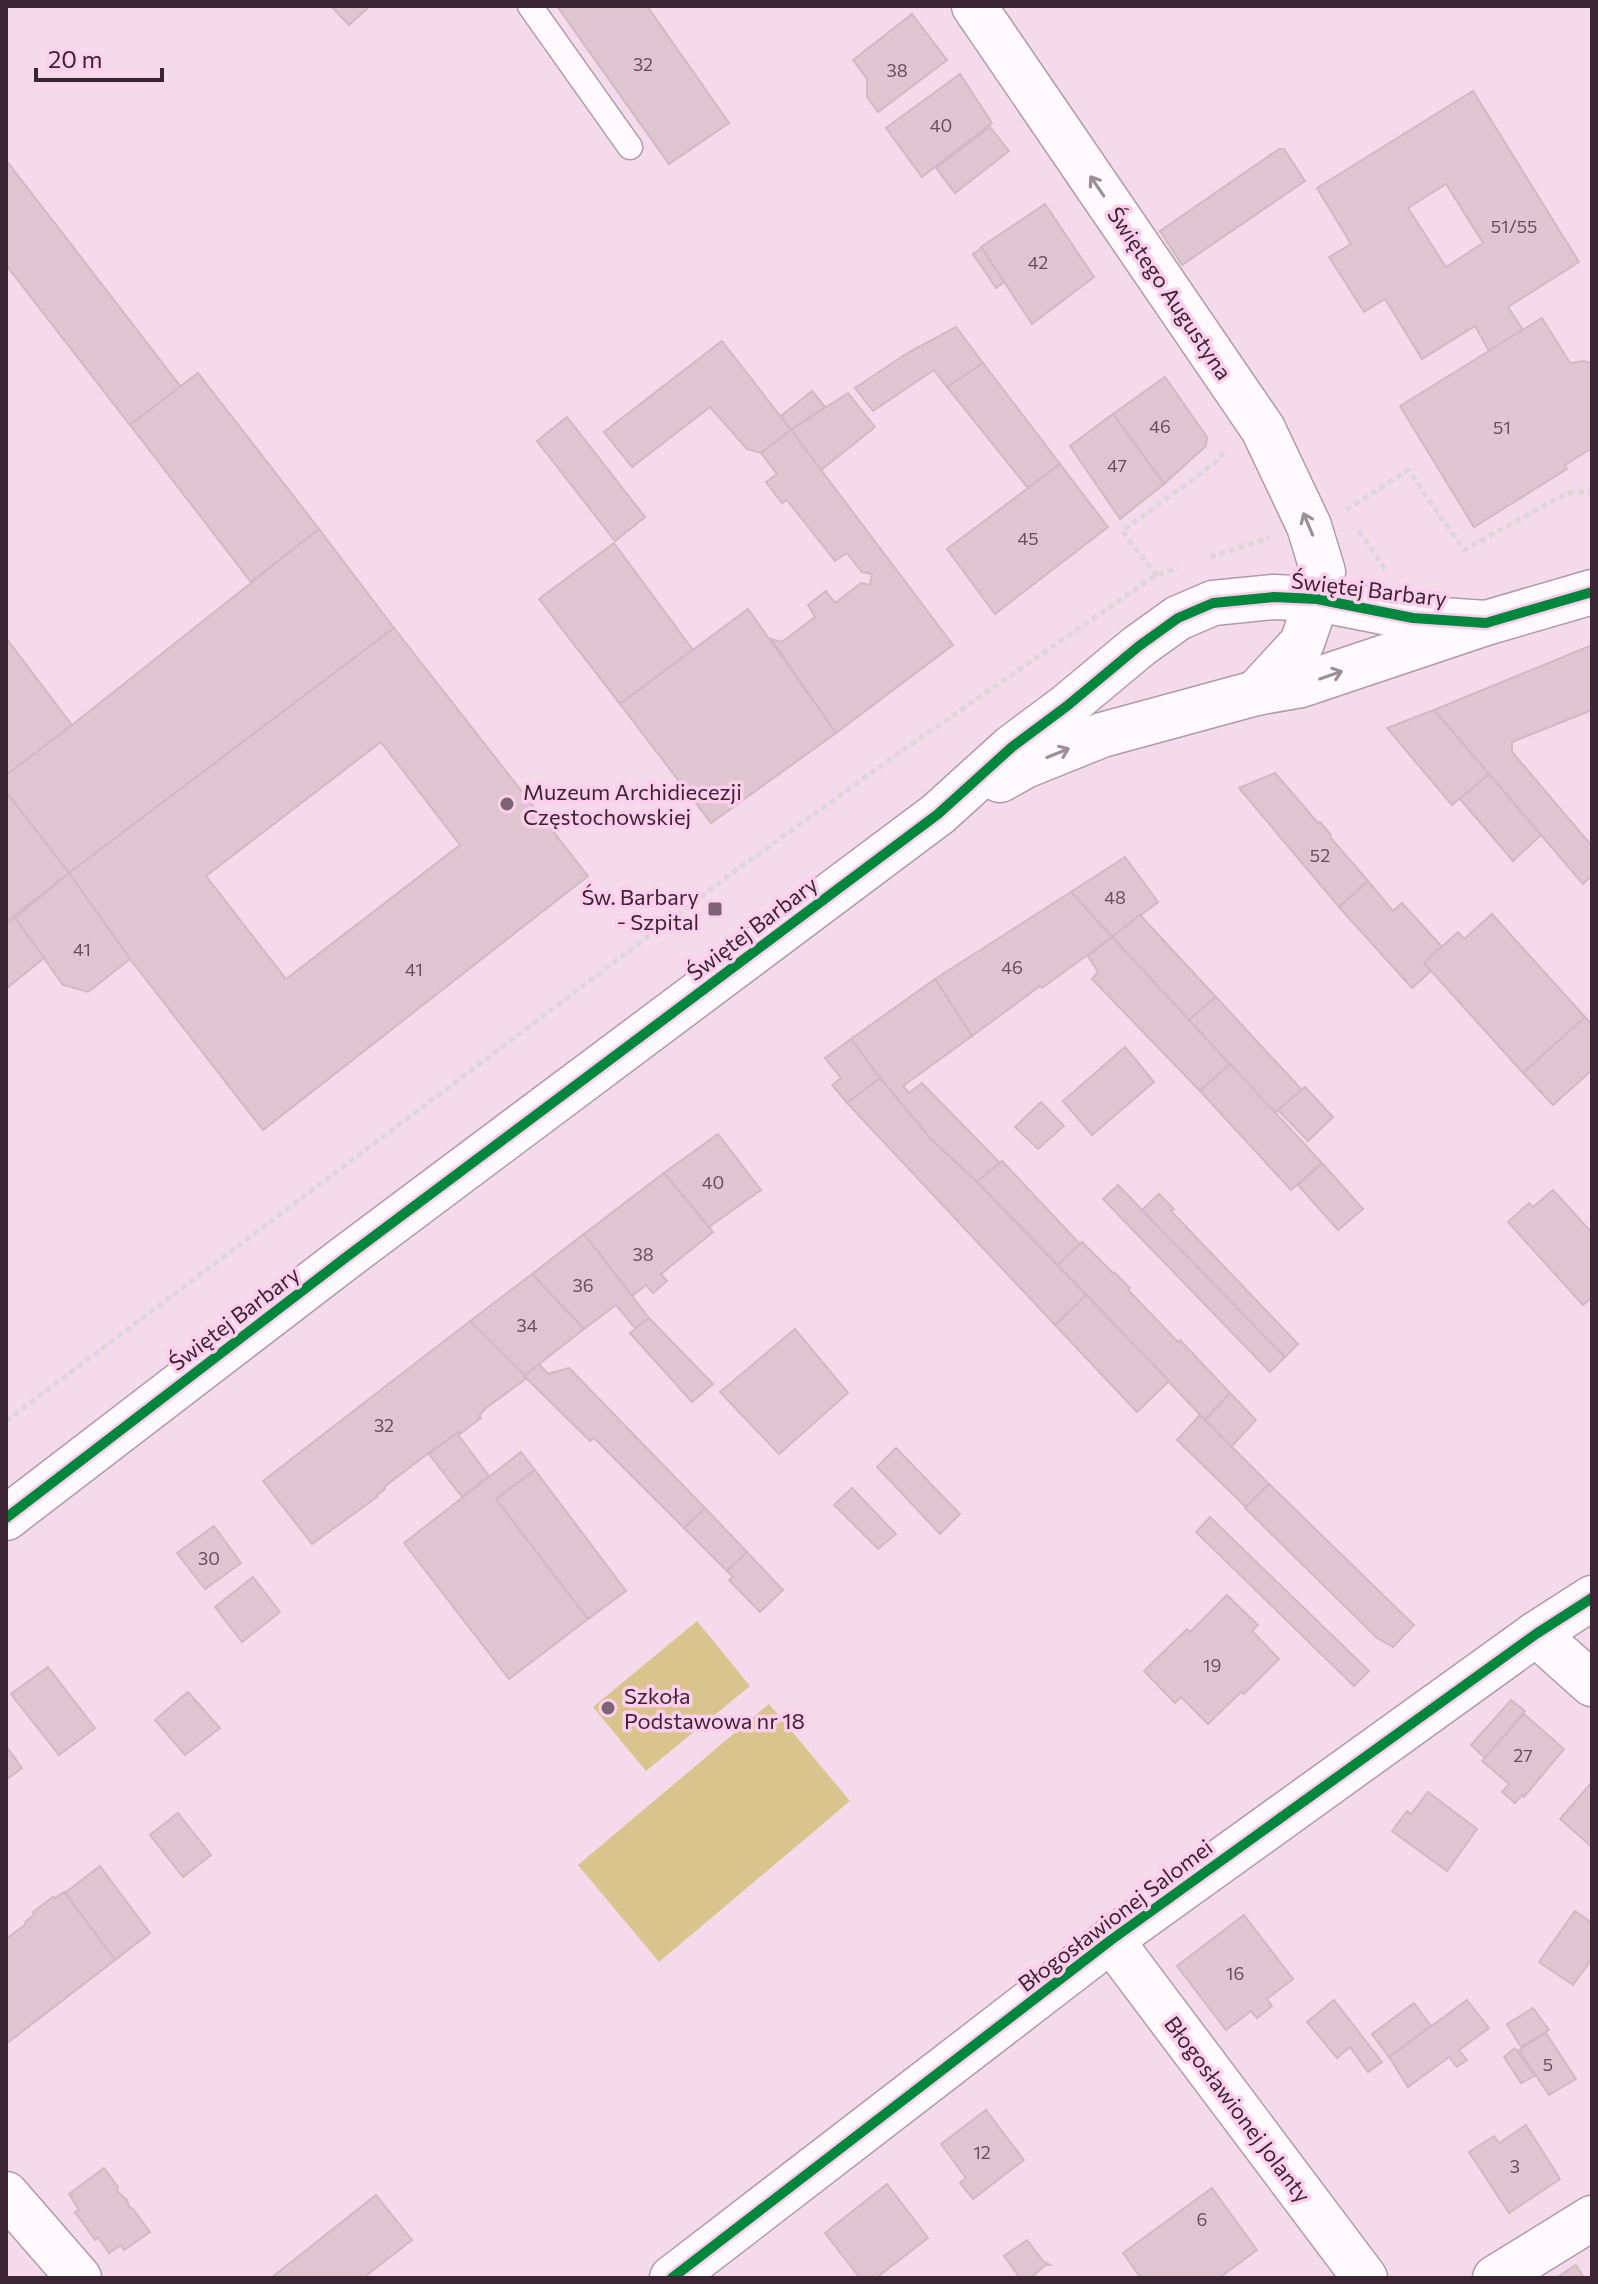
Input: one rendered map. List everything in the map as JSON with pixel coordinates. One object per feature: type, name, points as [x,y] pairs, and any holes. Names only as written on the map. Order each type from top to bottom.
[{"type":"street","name":"Świętego Augustyna","points":[[974,6],[1263,429],[1309,526],[1323,572],[1317,599]]},
{"type":"street","name":"Świętej Barbary","points":[[938,814],[1025,766],[1102,735],[1256,693],[1301,685],[1486,623],[1592,592]]},
{"type":"street","name":"Świętej Barbary","points":[[6,1518],[345,1258],[938,814],[1012,747],[1178,618],[1213,603],[1274,597],[1317,599],[1413,618],[1486,623]]},
{"type":"street","name":"Świętej Barbary","points":[[1256,693],[1302,643],[1317,599]]},
{"type":"street","name":"Błogosławionej Salomei","points":[[672,2278],[1111,1940],[1536,1634],[1592,1598]]},
{"type":"street","points":[[1536,1634],[1592,1684]]},
{"type":"street","name":"Błogosławionej Jolanty","points":[[1111,1940],[1365,2278]]},
{"type":"street","points":[[6,2194],[79,2278]]},
{"type":"street","points":[[1495,2278],[1592,2218]]},
{"type":"lane","points":[[530,6],[630,147]]},
{"type":"path","points":[[1156,575],[1122,531],[1216,462],[1227,449],[1228,437]]},
{"type":"path","points":[[1198,561],[1309,526],[1345,510],[1408,470],[1464,550],[1567,493],[1592,491]]},
{"type":"path","points":[[6,1421],[739,868],[1156,575],[1184,566]]},
{"type":"shaded area","points":[[697,1621],[750,1686],[646,1771],[593,1707]]},
{"type":"shaded area","points":[[769,1704],[850,1801],[659,1962],[578,1865]]},
{"type":"building","points":[[331,6],[370,6],[349,25]]},
{"type":"building","points":[[557,6],[647,6],[729,123],[669,164]]},
{"type":"building","points":[[912,14],[947,60],[878,112],[867,97],[867,79],[853,60]]},
{"type":"building","points":[[960,74],[992,123],[922,177],[886,128]]},
{"type":"building","points":[[1473,91],[1579,262],[1508,307],[1523,330],[1489,351],[1475,326],[1422,359],[1385,299],[1364,312],[1329,257],[1351,244],[1317,188]],"holes":[[[1446,184],[1483,243],[1446,267],[1408,208]]]},
{"type":"building","points":[[990,127],[1009,151],[955,193],[936,168]]},
{"type":"building","points":[[1279,149],[1284,149],[1305,181],[1182,265],[1160,231]]},
{"type":"building","points":[[6,160],[181,387],[130,425],[6,265]]},
{"type":"building","points":[[1045,204],[1094,277],[1032,324],[981,247]]},
{"type":"building","points":[[982,248],[1004,282],[996,288],[973,254]]},
{"type":"building","points":[[1542,318],[1570,363],[1592,363],[1592,448],[1565,465],[1567,469],[1474,527],[1400,406]]},
{"type":"building","points":[[956,327],[983,363],[947,387],[934,370],[873,411],[855,388],[909,352]]},
{"type":"building","points":[[722,341],[791,430],[761,453],[747,449],[710,407],[632,467],[604,432]]},
{"type":"building","points":[[983,363],[1060,464],[1028,488],[947,387]]},
{"type":"building","points":[[198,373],[319,529],[251,582],[130,425]]},
{"type":"building","points":[[1165,377],[1207,437],[1206,446],[1164,484],[1113,414]]},
{"type":"building","points":[[812,391],[825,407],[791,430],[781,416]]},
{"type":"building","points":[[848,393],[875,427],[821,470],[791,430]]},
{"type":"building","points":[[1113,414],[1164,484],[1120,519],[1070,446]]},
{"type":"building","points":[[567,417],[645,517],[615,541],[537,441]]},
{"type":"building","points":[[791,430],[953,645],[836,733],[771,639],[782,642],[815,617],[808,605],[826,591],[835,603],[861,583],[870,585],[872,574],[862,572],[847,553],[835,561],[787,500],[782,503],[766,482],[777,474],[761,453]]},
{"type":"building","points":[[1060,464],[1108,527],[995,614],[947,549]]},
{"type":"building","points":[[319,529],[394,628],[69,873],[6,792],[6,775]]},
{"type":"building","points":[[614,543],[693,650],[620,704],[539,599]]},
{"type":"building","points":[[748,609],[836,733],[711,823],[620,704]]},
{"type":"building","points":[[394,628],[588,876],[263,1130],[130,959],[69,873]],"holes":[[[381,742],[460,845],[286,979],[206,876]]]},
{"type":"building","points":[[6,638],[72,725],[6,775]]},
{"type":"building","points":[[1592,645],[1592,710],[1512,742],[1512,752],[1592,846],[1592,875],[1583,884],[1434,710]]},
{"type":"building","points":[[1434,710],[1489,774],[1452,805],[1387,728]]},
{"type":"building","points":[[1275,773],[1368,881],[1339,907],[1239,788]]},
{"type":"building","points":[[1489,774],[1541,835],[1513,861],[1460,799]]},
{"type":"building","points":[[6,792],[69,873],[6,922]]},
{"type":"building","points":[[1125,857],[1158,902],[1112,937],[1071,892]]},
{"type":"building","points":[[69,873],[130,959],[88,992],[63,985],[15,918]]},
{"type":"building","points":[[1368,881],[1393,911],[1402,903],[1442,947],[1424,963],[1431,971],[1412,988],[1339,907]]},
{"type":"building","points":[[1071,892],[1112,937],[972,1036],[935,979]]},
{"type":"building","points":[[1492,914],[1585,1017],[1523,1073],[1424,963],[1458,932],[1464,939]]},
{"type":"building","points":[[1140,915],[1216,997],[1189,1020],[1112,937]]},
{"type":"building","points":[[15,918],[44,958],[6,989],[6,925]]},
{"type":"building","points":[[1112,937],[1230,1064],[1200,1091],[1092,979],[1098,972],[1088,956]]},
{"type":"building","points":[[935,979],[972,1036],[903,1086],[909,1093],[922,1083],[1000,1163],[977,1182],[930,1138],[851,1039]]},
{"type":"building","points":[[1216,997],[1302,1090],[1275,1113],[1189,1020]]},
{"type":"building","points":[[1585,1017],[1592,1025],[1592,1070],[1553,1105],[1523,1073]]},
{"type":"building","points":[[851,1039],[880,1078],[847,1103],[832,1085],[841,1078],[825,1058]]},
{"type":"building","points":[[1125,1047],[1154,1082],[1092,1135],[1063,1101]]},
{"type":"building","points":[[1230,1064],[1322,1163],[1291,1190],[1200,1091]]},
{"type":"building","points":[[880,1078],[930,1138],[1086,1295],[1055,1325],[847,1103]]},
{"type":"building","points":[[1305,1087],[1333,1117],[1308,1141],[1278,1110]]},
{"type":"building","points":[[1041,1102],[1064,1126],[1038,1149],[1015,1127]]},
{"type":"building","points":[[718,1134],[761,1190],[709,1227],[664,1173]]},
{"type":"building","points":[[1002,1161],[1080,1244],[1058,1265],[977,1182]]},
{"type":"building","points":[[1322,1163],[1363,1209],[1338,1230],[1298,1185]]},
{"type":"building","points":[[664,1173],[713,1232],[661,1274],[667,1281],[653,1293],[646,1285],[632,1296],[584,1234]]},
{"type":"building","points":[[1118,1185],[1285,1357],[1270,1372],[1103,1199]]},
{"type":"building","points":[[1553,1190],[1592,1233],[1592,1297],[1583,1305],[1508,1222],[1529,1203],[1533,1207]]},
{"type":"building","points":[[1159,1194],[1174,1209],[1171,1211],[1298,1344],[1285,1357],[1142,1210]]},
{"type":"building","points":[[584,1234],[649,1318],[635,1328],[616,1305],[584,1329],[532,1274]]},
{"type":"building","points":[[1082,1242],[1230,1393],[1205,1420],[1058,1265]]},
{"type":"building","points":[[532,1274],[584,1329],[524,1376],[470,1321]]},
{"type":"building","points":[[1086,1295],[1169,1381],[1137,1412],[1055,1325]]},
{"type":"building","points":[[649,1318],[713,1384],[692,1402],[630,1333]]},
{"type":"building","points":[[470,1321],[527,1378],[486,1408],[479,1416],[481,1418],[430,1452],[384,1487],[377,1497],[312,1544],[263,1481]]},
{"type":"building","points":[[795,1329],[848,1393],[779,1454],[720,1392]]},
{"type":"building","points":[[539,1364],[548,1374],[569,1368],[705,1508],[684,1528],[594,1438],[590,1441],[524,1376]]},
{"type":"building","points":[[1230,1393],[1256,1420],[1231,1447],[1205,1420]]},
{"type":"building","points":[[1200,1415],[1269,1484],[1246,1507],[1177,1440]]},
{"type":"building","points":[[457,1433],[489,1476],[462,1497],[429,1454]]},
{"type":"building","points":[[896,1448],[960,1514],[940,1534],[877,1467]]},
{"type":"building","points":[[521,1452],[535,1470],[496,1499],[588,1619],[509,1679],[404,1543]]},
{"type":"building","points":[[535,1470],[626,1591],[588,1619],[496,1499]]},
{"type":"building","points":[[1269,1484],[1414,1625],[1393,1647],[1377,1638],[1245,1508]]},
{"type":"building","points":[[852,1488],[896,1534],[878,1549],[834,1505]]},
{"type":"building","points":[[705,1508],[747,1552],[727,1571],[684,1528]]},
{"type":"building","points":[[1210,1517],[1369,1671],[1354,1686],[1196,1532]]},
{"type":"building","points":[[214,1526],[241,1563],[205,1589],[177,1553]]},
{"type":"building","points":[[747,1552],[783,1590],[760,1612],[729,1580],[733,1577],[727,1571]]},
{"type":"building","points":[[253,1577],[280,1612],[242,1642],[215,1607]]},
{"type":"building","points":[[1227,1595],[1258,1625],[1252,1631],[1279,1659],[1208,1724],[1181,1697],[1175,1703],[1144,1671]]},
{"type":"building","points":[[48,1667],[95,1728],[59,1755],[11,1694]]},
{"type":"building","points":[[188,1692],[220,1728],[185,1755],[155,1720]]},
{"type":"building","points":[[1511,1700],[1525,1711],[1485,1758],[1471,1745]]},
{"type":"building","points":[[1524,1714],[1564,1749],[1524,1797],[1522,1795],[1515,1803],[1502,1792],[1509,1784],[1482,1761]]},
{"type":"building","points":[[6,1746],[22,1768],[6,1780]]},
{"type":"building","points":[[1592,1782],[1592,1847],[1560,1819]]},
{"type":"building","points":[[1428,1792],[1477,1829],[1447,1871],[1392,1831],[1407,1811],[1411,1814]]},
{"type":"building","points":[[178,1813],[211,1855],[183,1877],[150,1835]]},
{"type":"building","points":[[100,1866],[150,1933],[115,1960],[65,1893]]},
{"type":"building","points":[[64,1892],[115,1960],[6,2044],[6,1939],[26,1924],[33,1912]]},
{"type":"building","points":[[1575,1911],[1592,1923],[1592,1959],[1573,1985],[1539,1962]]},
{"type":"building","points":[[1244,1915],[1293,1979],[1267,1999],[1272,2006],[1257,2018],[1251,2011],[1226,2030],[1177,1966]]},
{"type":"building","points":[[1334,2000],[1382,2062],[1368,2072],[1350,2047],[1337,2058],[1307,2022]]},
{"type":"building","points":[[1467,2000],[1489,2028],[1459,2050],[1467,2060],[1457,2067],[1449,2057],[1408,2087],[1389,2057]]},
{"type":"building","points":[[1414,2003],[1431,2026],[1389,2057],[1372,2034]]},
{"type":"building","points":[[1533,2008],[1549,2030],[1521,2047],[1507,2024]]},
{"type":"building","points":[[1546,2033],[1576,2079],[1549,2095],[1519,2050]]},
{"type":"building","points":[[1515,2048],[1535,2076],[1521,2083],[1504,2057]]},
{"type":"building","points":[[986,2110],[1024,2160],[973,2199],[960,2183],[966,2178],[941,2144]]},
{"type":"building","points":[[1526,2125],[1560,2179],[1509,2213],[1469,2152],[1494,2136],[1499,2143]]},
{"type":"building","points":[[104,2168],[118,2187],[117,2191],[150,2232],[124,2250],[121,2245],[109,2253],[98,2237],[95,2240],[75,2212],[79,2210],[69,2194]]},
{"type":"building","points":[[887,2184],[928,2238],[876,2278],[860,2278],[825,2233]]},
{"type":"building","points":[[1212,2188],[1257,2250],[1219,2278],[1141,2278],[1123,2253]]},
{"type":"building","points":[[376,2195],[412,2240],[363,2278],[271,2278]]},
{"type":"building","points":[[1027,2240],[1043,2261],[1050,2265],[1045,2265],[1031,2278],[1020,2278],[1004,2256]]},
{"type":"building","points":[[1576,2265],[1584,2278],[1556,2278]]},
{"type":"cycle path","points":[[6,1518],[345,1258],[938,814],[1012,747],[1178,618],[1213,603],[1274,597],[1317,599],[1413,618],[1486,623],[1592,592]]},
{"type":"cycle path","points":[[672,2278],[1111,1940],[1536,1634],[1592,1598]]},
{"type":"place","name":"Muzeum Archidiecezji Częstochowskiej","points":[[507,804]]},
{"type":"place","name":"Św. Barbary - Szpital","points":[[715,909]]},
{"type":"place","name":"Szkoła Podstawowa nr 18","points":[[608,1708]]}]
